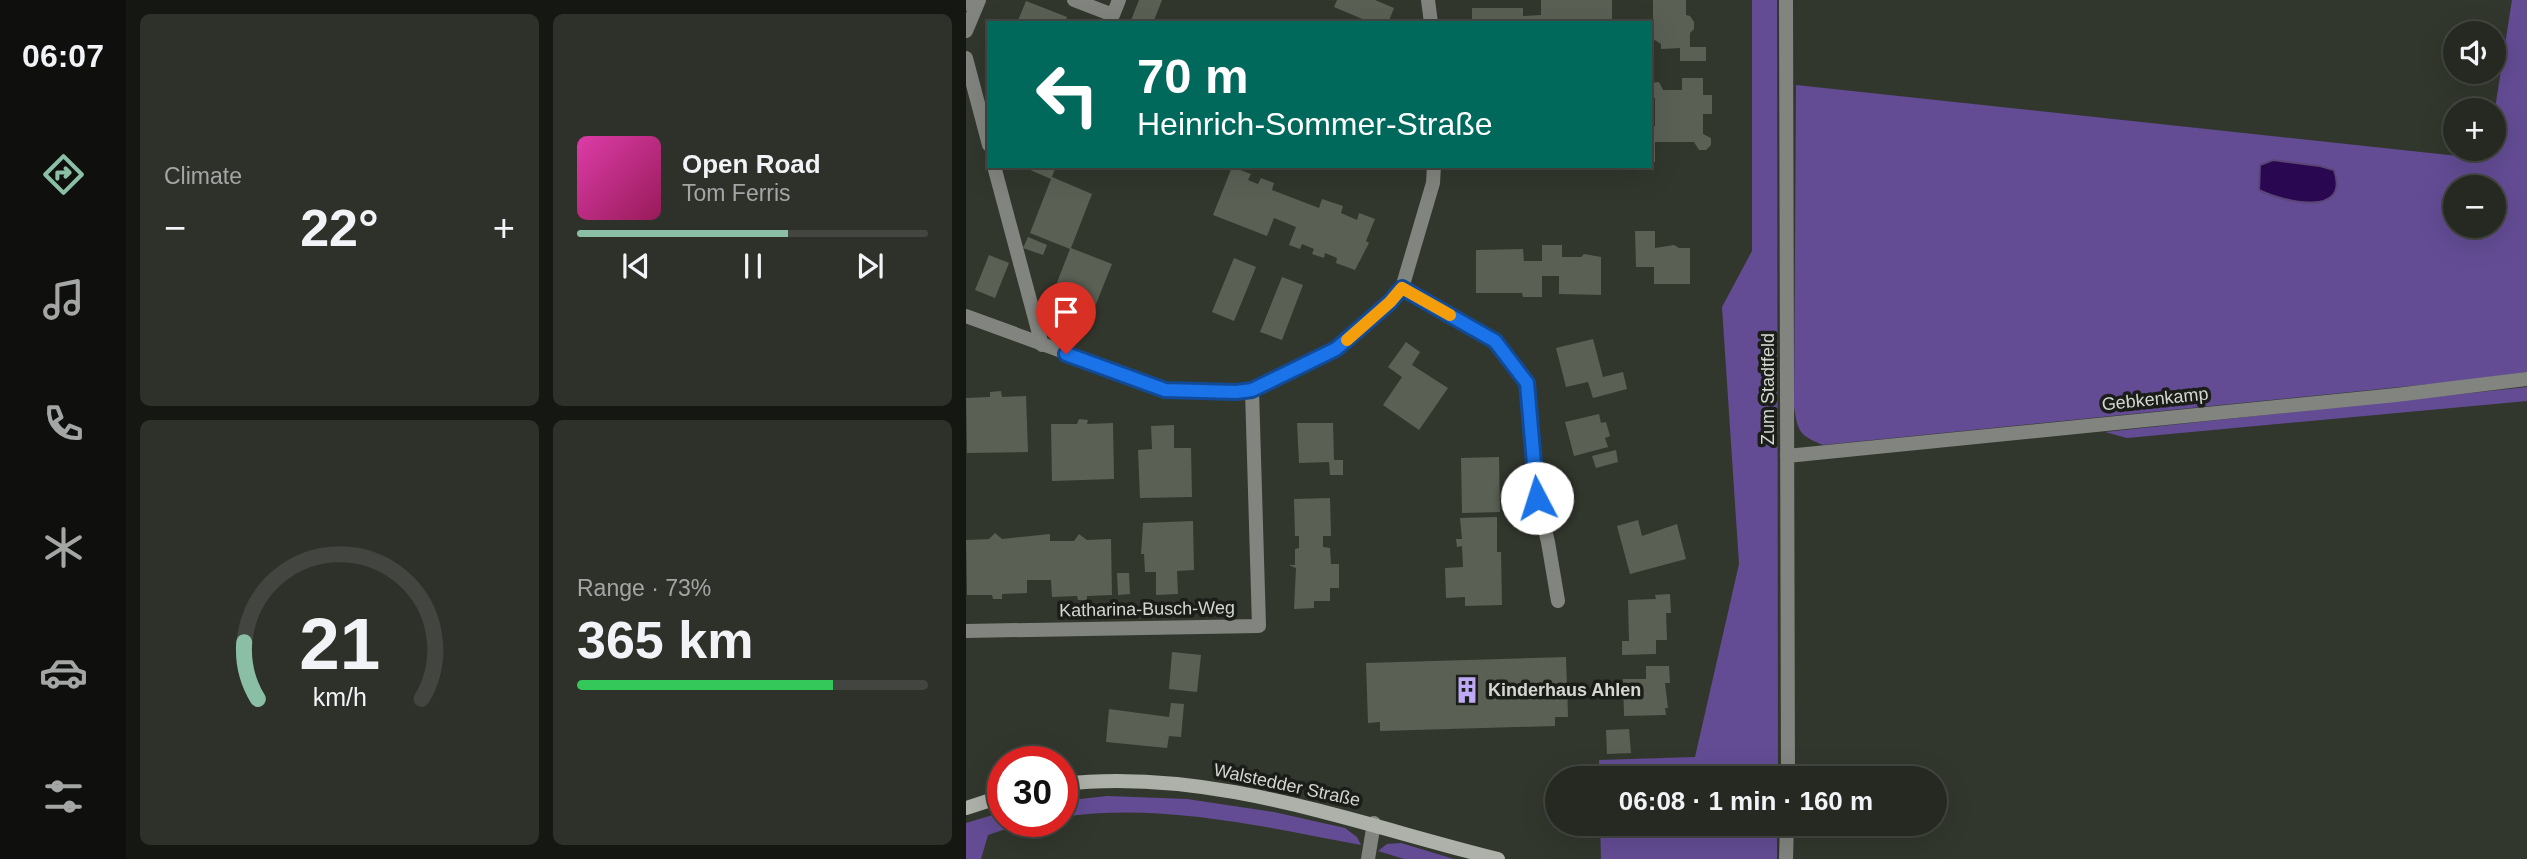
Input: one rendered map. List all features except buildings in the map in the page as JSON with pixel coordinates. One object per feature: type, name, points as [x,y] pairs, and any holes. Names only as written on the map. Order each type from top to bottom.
[{"type":"main road","name":"Walstedder Straße","points":[[1078,784],[1129,780],[1263,798],[1374,823],[1498,859]]},
{"type":"main road","points":[[966,808],[987,801]]},
{"type":"street","points":[[1074,0],[1113,15],[1119,0]]},
{"type":"street","points":[[1427,0],[1431,21]]},
{"type":"street","name":"Zum Stadtfeld","points":[[1786,0],[1787,766]]},
{"type":"street","points":[[966,31],[974,3]]},
{"type":"street","points":[[966,58],[987,137]]},
{"type":"street","points":[[995,168],[1042,345]]},
{"type":"street","points":[[966,316],[1165,390],[1252,390],[1336,349],[1390,302],[1402,288],[1433,183],[1434,168]]},
{"type":"street","points":[[1402,288],[1495,341],[1527,383],[1537,498],[1558,601]]},
{"type":"street","name":"Gebkenkamp","points":[[1787,456],[2396,395],[2527,379]]},
{"type":"street","name":"Katharina-Busch-Weg","points":[[966,631],[1259,626],[1252,390]]},
{"type":"street","points":[[1368,859],[1374,823]]},
{"type":"street","points":[[1786,859],[1787,836]]},
{"type":"shaded area","points":[[1752,0],[1777,0],[1778,766],[1599,766],[1599,760],[1695,757],[1739,564],[1722,307],[1752,251]]},
{"type":"shaded area","points":[[2512,0],[2527,0],[2527,372],[1823,445],[1801,432],[1794,407],[1796,85],[2443,154],[2443,161],[2506,161],[2506,98],[2497,98],[2499,84],[2506,84],[2506,38]]},
{"type":"shaded area","points":[[2273,160],[2334,170],[2337,185],[2333,195],[2324,201],[2298,202],[2259,190],[2260,165]]},
{"type":"shaded area","points":[[2527,387],[2527,401],[2127,438],[2105,432]]},
{"type":"shaded area","points":[[1107,796],[1187,799],[1274,812],[1345,828],[1357,837],[1361,845],[1250,824],[1174,815],[1099,813],[1078,815],[1078,799]]},
{"type":"shaded area","points":[[987,817],[987,837],[981,859],[966,859],[966,823]]},
{"type":"shaded area","points":[[1600,836],[1777,836],[1777,859],[1601,859]]},
{"type":"shaded area","points":[[1401,843],[1454,859],[1404,859],[1378,851],[1387,844]]},
{"type":"slow traffic","points":[[1347,340],[1402,288],[1450,315]]},
{"type":"place","name":"Kinderhaus Ahlen","points":[[1467,690]]},
{"type":"route","points":[[1066,354],[1165,390],[1252,390],[1336,349],[1390,302],[1402,288],[1495,341],[1527,383],[1537,498]]}]
